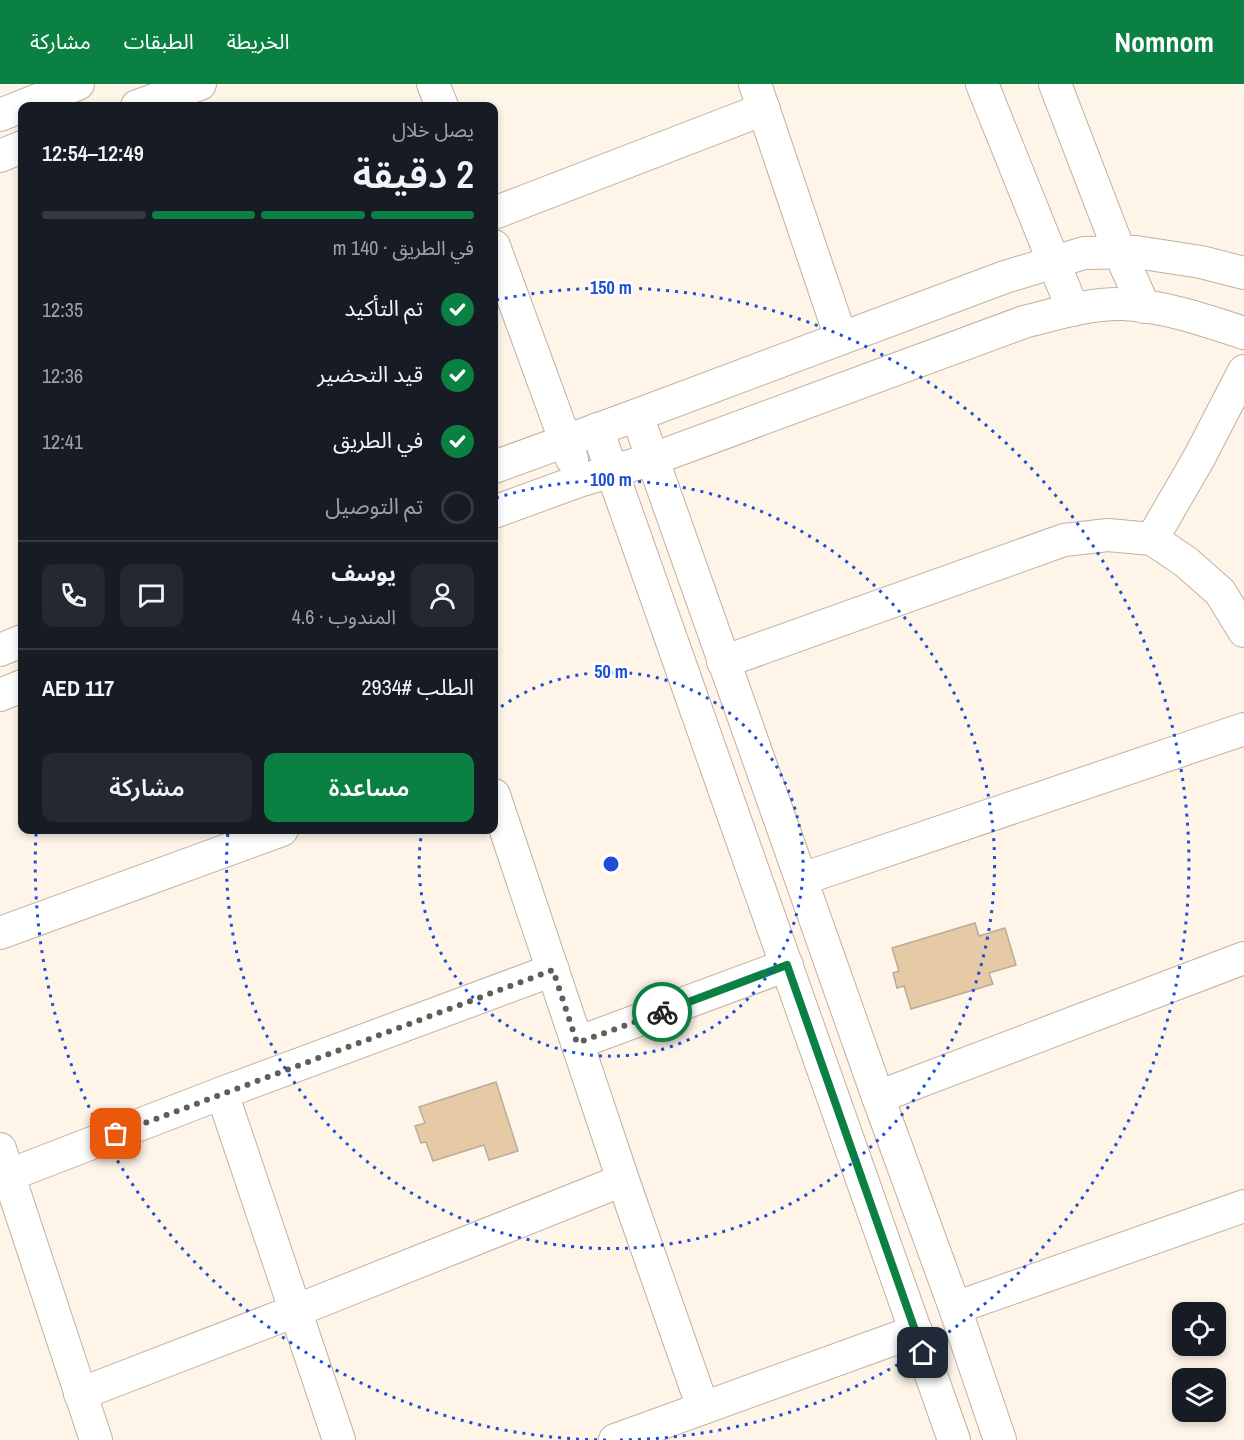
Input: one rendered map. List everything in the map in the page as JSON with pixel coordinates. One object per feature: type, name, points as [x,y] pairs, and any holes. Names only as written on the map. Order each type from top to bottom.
[{"type":"street","points":[[34,102],[78,84]]},
{"type":"street","points":[[148,102],[200,84]]},
{"type":"street","points":[[434,84],[441,102]]},
{"type":"street","points":[[982,84],[1073,310]]},
{"type":"street","points":[[1055,84],[1120,253],[1144,307]]},
{"type":"street","points":[[498,211],[759,96],[841,338]]},
{"type":"street","points":[[0,156],[18,149]]},
{"type":"street","points":[[498,466],[1005,277],[1084,254],[1137,252],[1201,262],[1244,273]]},
{"type":"street","points":[[498,257],[579,481]]},
{"type":"street","points":[[498,511],[579,481],[653,459],[1024,322],[1073,310],[1122,304],[1196,317],[1244,333]]},
{"type":"street","points":[[1152,539],[1199,458],[1244,371]]},
{"type":"street","points":[[637,415],[878,1097],[956,1308],[1000,1440]]},
{"type":"street","points":[[597,429],[954,1440]]},
{"type":"street","points":[[723,662],[1064,540],[1108,535],[1152,539],[1186,562],[1220,592],[1244,631]]},
{"type":"street","points":[[0,650],[18,643]]},
{"type":"street","points":[[0,694],[18,687]]},
{"type":"street","points":[[802,879],[1244,729]]},
{"type":"street","points":[[498,807],[623,1180],[703,1408]]},
{"type":"street","points":[[0,933],[271,834]]},
{"type":"street","points":[[878,1097],[1244,958]]},
{"type":"street","points":[[577,1043],[787,965]]},
{"type":"street","points":[[96,1440],[5,1162],[222,1093],[553,970]]},
{"type":"street","points":[[222,1093],[339,1440]]},
{"type":"street","points":[[80,1394],[623,1180]]},
{"type":"street","points":[[956,1308],[1244,1206]]},
{"type":"street","points":[[615,1440],[916,1331]]},
{"type":"building","points":[[975,923],[979,936],[1005,928],[1016,965],[989,973],[993,984],[911,1009],[904,986],[897,988],[893,973],[899,971],[892,948]]},
{"type":"building","points":[[496,1082],[518,1151],[489,1160],[484,1145],[433,1161],[426,1142],[421,1143],[415,1126],[425,1123],[419,1107]]},
{"type":"way so far","points":[[116,1134],[553,970],[577,1043],[662,1012]]},
{"type":"route","points":[[662,1012],[787,965],[923,1353]]}]
